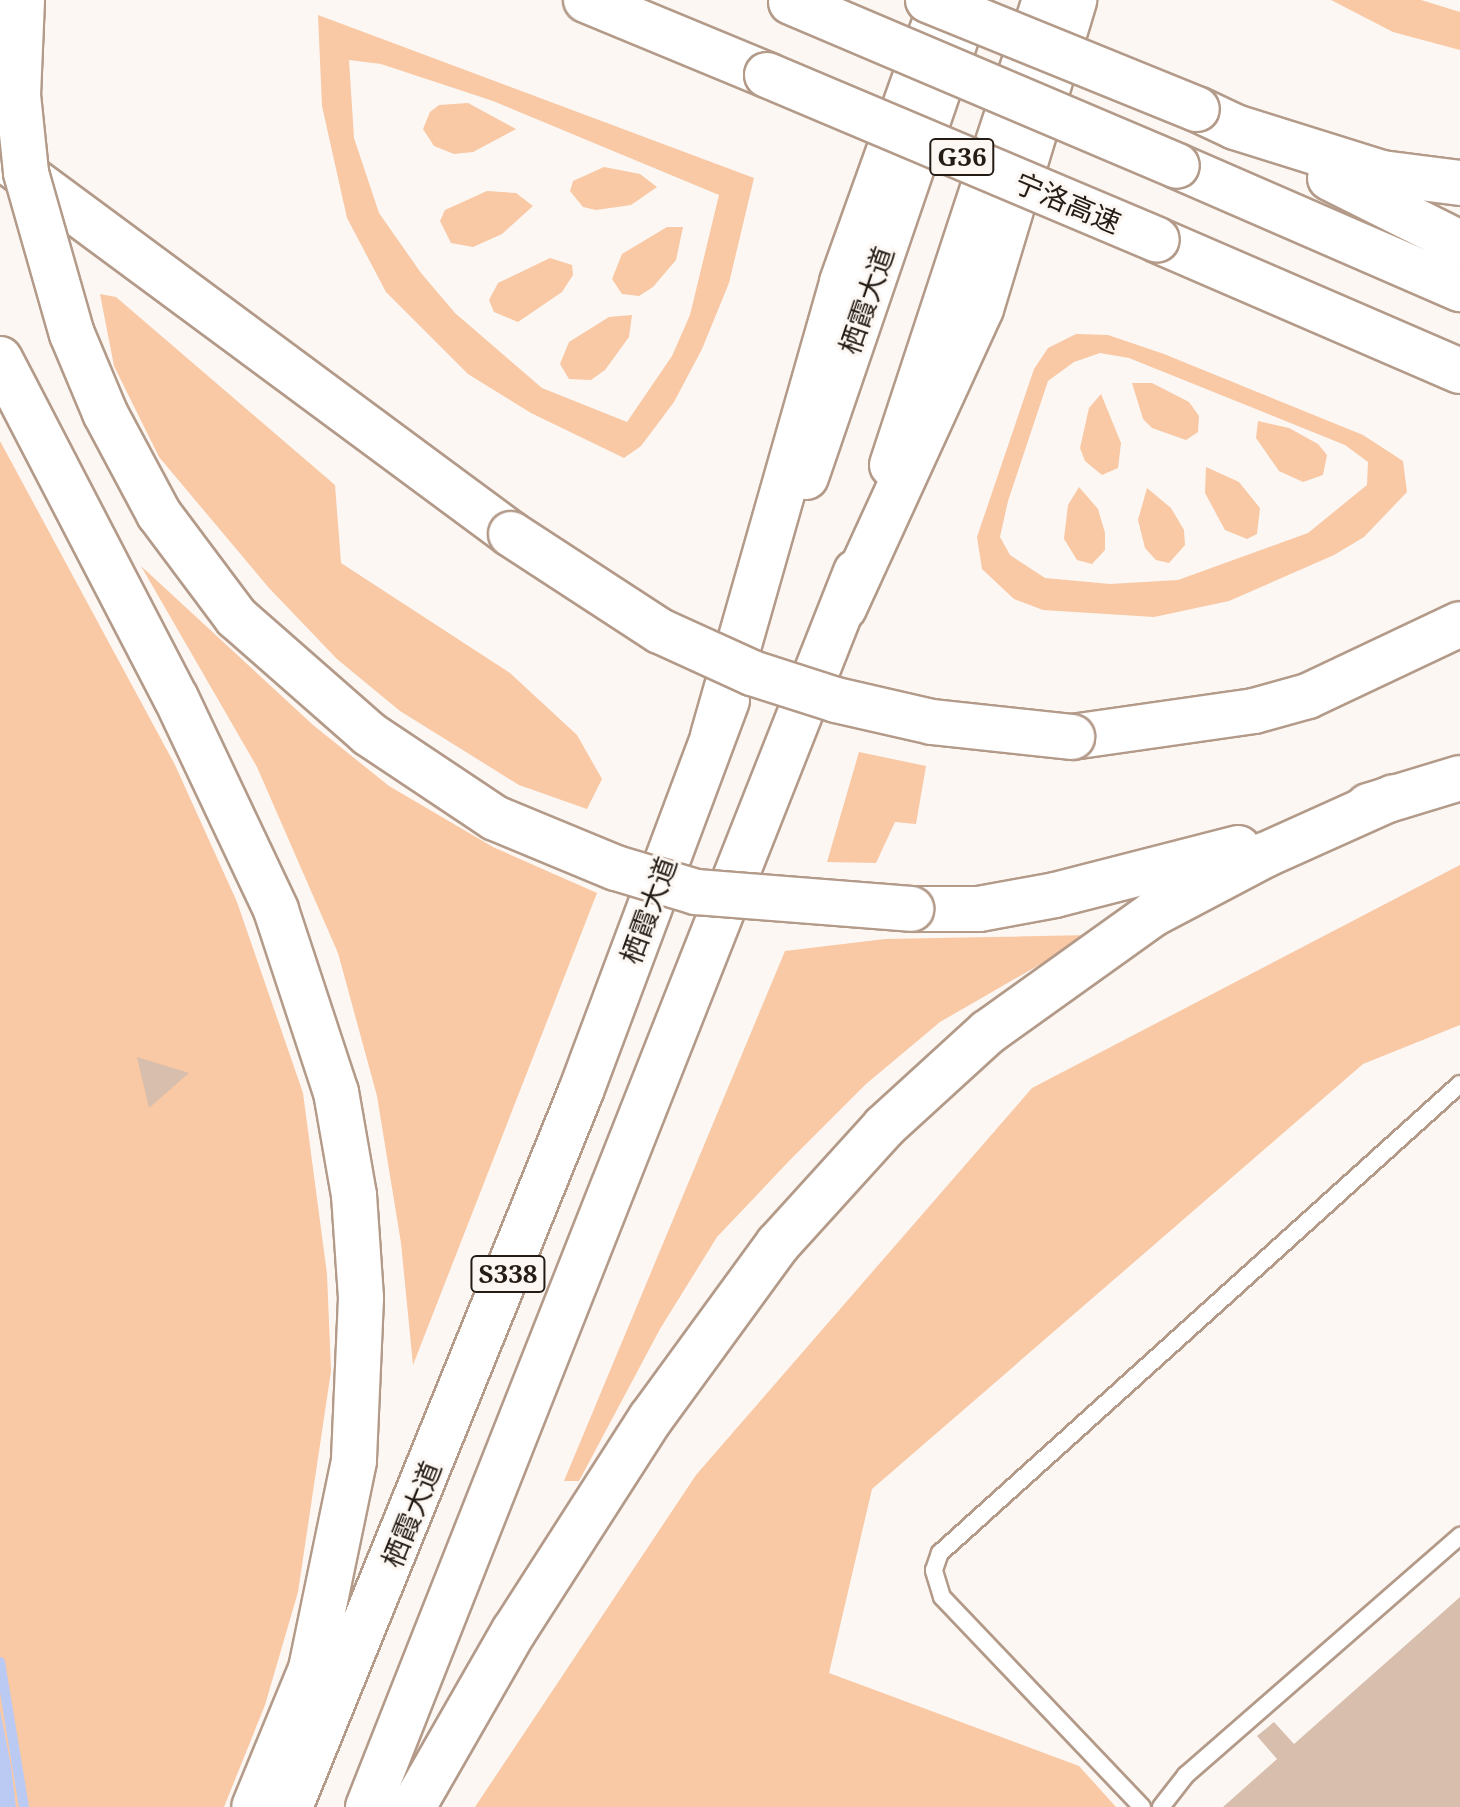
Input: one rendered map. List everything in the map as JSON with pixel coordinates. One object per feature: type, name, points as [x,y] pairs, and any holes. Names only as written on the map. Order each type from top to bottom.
[{"type":"highway","points":[[22,0],[18,95],[26,173],[72,334],[105,413],[159,514],[236,617],[369,734],[495,818],[616,868],[696,892],[911,909],[979,909],[1055,895],[1206,858],[1460,778]]},
{"type":"highway","name":"宁洛高速","points":[[586,0],[1460,371]]},
{"type":"highway","points":[[928,0],[1216,118],[1382,173],[1460,183]]},
{"type":"highway","points":[[713,736],[842,282],[943,0]]},
{"type":"highway","name":"栖霞大道","points":[[290,1807],[581,1091],[713,736],[969,0]]},
{"type":"highway","points":[[844,608],[1045,0]]},
{"type":"highway","points":[[844,608],[981,309],[1074,0]]},
{"type":"highway","points":[[788,1],[1460,289]]},
{"type":"highway","points":[[1216,118],[1460,243]]},
{"type":"highway","points":[[0,156],[511,534],[660,631],[752,673],[836,700],[932,722],[1072,737],[1254,711],[1308,696],[1460,624]]},
{"type":"highway","points":[[0,359],[176,698],[276,910],[331,1077],[351,1181],[361,1298],[354,1461],[311,1669],[254,1807]]},
{"type":"highway","name":"S338","points":[[368,1807],[773,780],[844,608]]},
{"type":"highway","points":[[413,1807],[514,1631],[651,1418],[778,1244],[884,1127],[988,1032],[1153,914],[1265,855],[1394,797]]},
{"type":"lane","points":[[1142,1807],[942,1597],[934,1570],[940,1553],[1460,1084]]},
{"type":"lane","points":[[1161,1807],[1186,1775],[1460,1536]]},
{"type":"shaded area","points":[[1331,0],[1421,0],[1460,12],[1460,50],[1393,32]]},
{"type":"shaded area","points":[[318,15],[754,178],[729,283],[702,349],[674,402],[641,446],[624,458],[531,413],[468,374],[386,292],[347,218],[322,106]],"holes":[[[349,60],[381,64],[493,101],[719,195],[690,315],[672,356],[627,422],[542,388],[455,313],[421,273],[379,213],[354,138]]]},
{"type":"shaded area","points":[[468,103],[516,129],[473,152],[454,154],[434,146],[423,129],[430,112],[439,105]]},
{"type":"shaded area","points":[[604,167],[640,174],[657,187],[631,205],[596,210],[583,207],[570,191],[573,181]]},
{"type":"shaded area","points":[[487,191],[516,193],[533,206],[502,234],[473,247],[451,243],[440,221],[445,210]]},
{"type":"shaded area","points":[[667,227],[683,227],[676,260],[653,287],[639,296],[622,294],[612,279],[622,254]]},
{"type":"shaded area","points":[[550,258],[572,265],[573,275],[562,292],[518,322],[494,312],[489,300],[498,283]]},
{"type":"shaded area","points":[[100,294],[116,297],[335,485],[341,563],[510,673],[577,735],[602,779],[587,809],[519,785],[400,711],[337,659],[269,588],[159,457],[114,366]]},
{"type":"shaded area","points":[[632,315],[629,337],[605,370],[591,380],[569,379],[560,364],[569,342],[609,317]]},
{"type":"shaded area","points":[[1076,334],[1108,335],[1164,354],[1363,435],[1403,461],[1407,492],[1364,537],[1334,555],[1229,601],[1154,617],[1043,610],[1014,599],[982,569],[977,537],[1034,369],[1048,348]],"holes":[[[1100,353],[1129,358],[1345,445],[1368,462],[1367,485],[1308,533],[1178,580],[1110,584],[1045,578],[1010,555],[1000,537],[1008,501],[1048,381],[1074,362]]]},
{"type":"shaded area","points":[[1132,383],[1152,383],[1189,402],[1199,416],[1198,432],[1186,440],[1152,428],[1143,419]]},
{"type":"shaded area","points":[[1101,394],[1121,443],[1118,468],[1102,475],[1085,461],[1080,448],[1089,408]]},
{"type":"shaded area","points":[[1258,421],[1289,428],[1318,444],[1327,455],[1323,475],[1303,482],[1279,471],[1256,438]]},
{"type":"shaded area","points":[[0,441],[175,765],[237,902],[303,1093],[327,1274],[331,1371],[298,1592],[265,1705],[224,1807],[0,1807]]},
{"type":"shaded area","points":[[1206,467],[1239,482],[1260,508],[1257,534],[1247,539],[1225,530],[1205,493]]},
{"type":"shaded area","points":[[1079,487],[1098,509],[1105,533],[1105,550],[1092,564],[1077,560],[1064,539],[1068,505]]},
{"type":"shaded area","points":[[1147,488],[1171,508],[1184,530],[1185,545],[1169,563],[1156,560],[1145,548],[1138,520]]},
{"type":"shaded area","points":[[141,566],[313,725],[389,786],[493,847],[597,893],[413,1365],[401,1243],[377,1096],[338,953],[257,767]]},
{"type":"shaded area","points":[[859,752],[926,766],[916,824],[895,822],[876,863],[827,862]]},
{"type":"shaded area","points":[[1460,865],[1460,1025],[1363,1064],[872,1489],[829,1673],[1079,1766],[1116,1807],[475,1807],[696,1475],[1032,1088]]},
{"type":"shaded area","points":[[1091,935],[940,1022],[866,1084],[789,1161],[717,1237],[660,1329],[579,1481],[564,1481],[785,951],[885,939]]},
{"type":"water","points":[[0,1710],[11,1766],[16,1807],[0,1807]]},
{"type":"building","points":[[137,1057],[189,1073],[149,1108]]},
{"type":"building","points":[[1460,1597],[1460,1807],[1223,1807],[1277,1759],[1257,1736],[1274,1722],[1294,1744]]},
{"type":"waterway","points":[[0,1662],[24,1807]]}]
